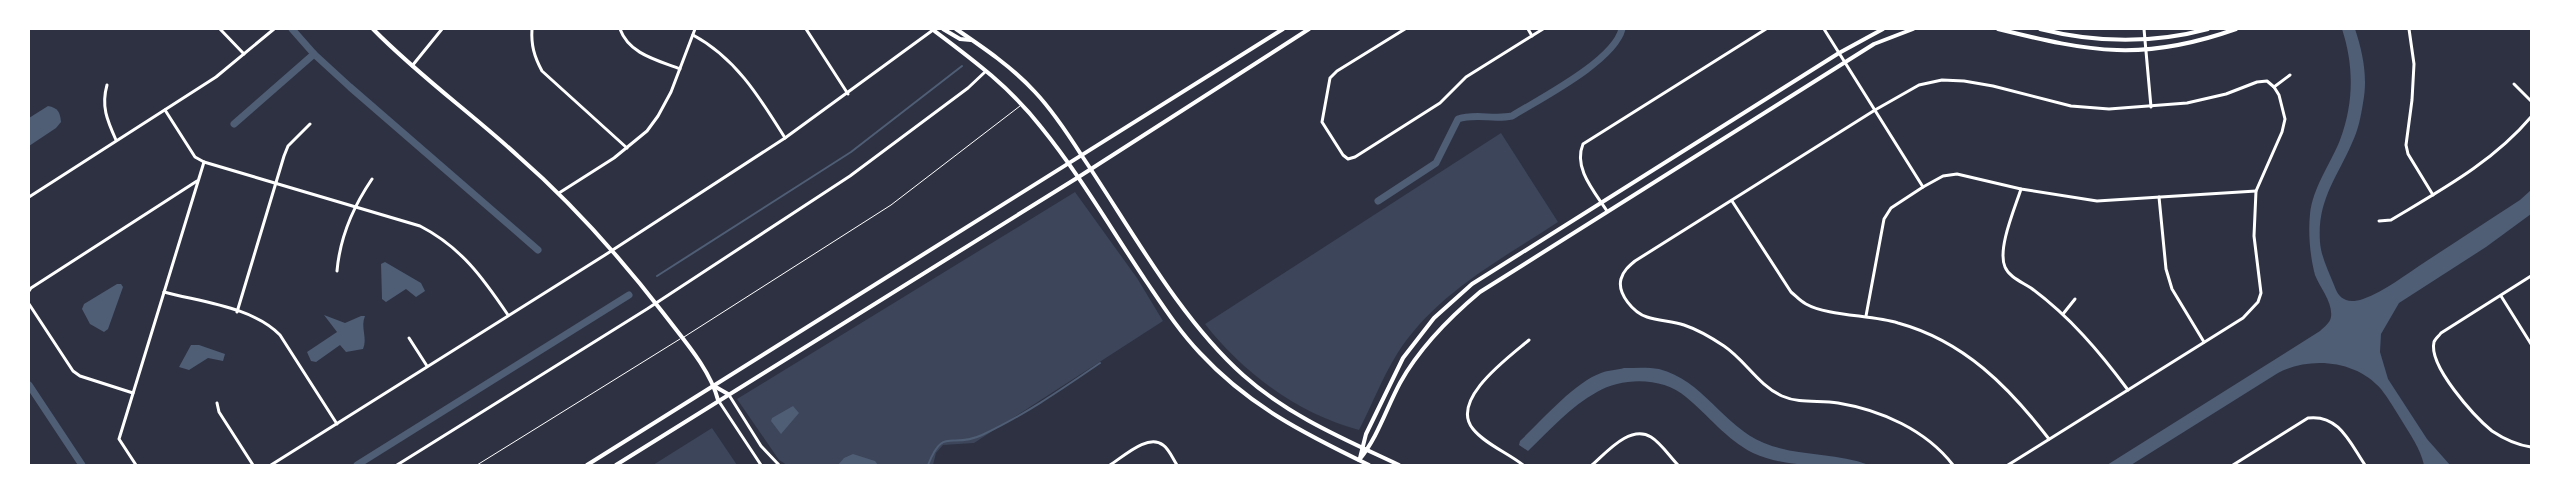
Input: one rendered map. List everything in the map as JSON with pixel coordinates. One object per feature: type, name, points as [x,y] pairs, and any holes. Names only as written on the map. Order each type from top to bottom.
[{"type":"street","points":[[220,29],[244,54]]},
{"type":"street","points":[[29,197],[216,77],[274,29]]},
{"type":"street","points":[[373,29],[412,66],[559,193],[613,250],[681,338],[714,386],[718,400],[761,465]]},
{"type":"street","points":[[412,66],[442,29]]},
{"type":"street","points":[[532,29],[531,44],[535,58],[542,71],[627,148]]},
{"type":"street","points":[[620,29],[631,48],[648,57],[680,69]]},
{"type":"street","points":[[559,193],[627,148],[647,131],[658,116],[680,69],[695,29]]},
{"type":"street","points":[[806,29],[848,94]]},
{"type":"street","points":[[271,465],[508,314],[613,250],[785,138],[848,94],[932,29],[987,70],[1022,104],[1068,164],[1173,321],[1200,353],[1233,385],[1264,410],[1359,463],[1369,465]]},
{"type":"street","points":[[943,29],[960,39],[972,40]]},
{"type":"street","points":[[956,29],[1016,73],[1036,93],[1082,155],[1178,300],[1213,344],[1243,375],[1274,400],[1310,423],[1399,465]]},
{"type":"street","points":[[588,465],[1283,29]]},
{"type":"street","points":[[616,465],[1077,178],[1309,29]]},
{"type":"street","points":[[1405,29],[1337,71],[1330,78],[1322,122],[1343,155],[1348,159],[1355,157],[1440,103],[1466,77],[1543,29]]},
{"type":"street","points":[[1528,29],[1532,36]]},
{"type":"street","points":[[1607,211],[1579,162],[1583,144],[1766,29]]},
{"type":"street","points":[[1824,29],[1923,187]]},
{"type":"street","points":[[1359,463],[1362,448],[1403,358],[1434,318],[1472,284],[1839,53],[1883,29]]},
{"type":"street","points":[[1359,463],[1368,450],[1407,372],[1432,337],[1453,314],[1480,292],[1874,44],[1913,29]]},
{"type":"street","points":[[1998,29],[2086,48],[2146,51],[2186,44],[2236,29]]},
{"type":"street","points":[[2040,29],[2109,40],[2145,40],[2183,35],[2208,29]]},
{"type":"street","points":[[2144,29],[2151,107]]},
{"type":"street","points":[[2408,29],[2414,64],[2412,100],[2406,145],[2408,154],[2433,195]]},
{"type":"street","points":[[693,35],[712,45],[734,64],[785,138]]},
{"type":"street","points":[[397,465],[655,303],[874,160],[968,88],[987,70]]},
{"type":"street","points":[[2274,87],[2290,75]]},
{"type":"street","points":[[1953,465],[1931,444],[1892,419],[1864,409],[1836,403],[1804,402],[1782,396],[1762,384],[1727,348],[1706,334],[1684,325],[1646,317],[1635,310],[1625,298],[1620,280],[1626,270],[1635,262],[1875,110],[1919,85],[1942,80],[1993,86],[2071,106],[2108,109],[2187,103],[2218,96],[2257,82],[2267,82],[2274,87],[2279,95],[2284,119],[2282,132],[2256,191],[2254,236],[2261,285],[2258,302],[2243,318],[2008,465]]},
{"type":"street","points":[[107,84],[103,100],[104,111],[116,140]]},
{"type":"street","points":[[2514,84],[2531,101]]},
{"type":"street","points":[[165,110],[195,157],[204,162],[277,182],[420,226],[442,237],[476,269],[508,314]]},
{"type":"street","points":[[2379,221],[2391,220],[2493,156],[2512,140],[2531,117]]},
{"type":"street","points":[[238,312],[288,146],[310,124]]},
{"type":"street","points":[[136,465],[119,439],[204,162]]},
{"type":"street","points":[[1866,316],[1884,219],[1891,208],[1943,176],[1957,174],[2021,189],[2097,201],[2256,191]]},
{"type":"street","points":[[337,270],[339,255],[350,216],[372,179]]},
{"type":"street","points":[[29,291],[39,282],[197,181]]},
{"type":"street","points":[[2021,189],[2004,244],[2004,266],[2010,274],[2063,314],[2102,356],[2128,390]]},
{"type":"street","points":[[2159,197],[2166,269],[2172,289],[2204,342]]},
{"type":"street","points":[[1732,201],[1791,292],[1804,303],[1818,309],[1900,323],[1938,339],[1969,357],[1997,378],[2022,404],[2049,439]]},
{"type":"street","points":[[2531,276],[2441,333],[2434,342],[2434,353],[2448,382],[2476,417],[2494,432],[2518,445],[2531,447]]},
{"type":"street","points":[[164,292],[238,312],[271,326],[280,335],[337,424]]},
{"type":"street","points":[[2501,296],[2531,344]]},
{"type":"street","points":[[2063,314],[2074,299]]},
{"type":"street","points":[[29,304],[73,371],[80,376],[134,393]]},
{"type":"street","points":[[409,338],[427,366]]},
{"type":"street","points":[[1523,465],[1474,430],[1467,420],[1466,408],[1489,376],[1529,340]]},
{"type":"street","points":[[714,386],[728,394],[761,446],[778,465]]},
{"type":"street","points":[[217,403],[219,412],[253,465]]},
{"type":"street","points":[[2233,465],[2308,418],[2321,416],[2332,421],[2342,431],[2365,465]]},
{"type":"street","points":[[1592,465],[1621,440],[1632,435],[1642,434],[1651,437],[1678,465]]},
{"type":"street","points":[[1110,465],[1147,442],[1155,441],[1164,445],[1177,465]]},
{"type":"lane","points":[[477,465],[891,205],[1022,104]]},
{"type":"shaded area","points":[[2342,29],[2355,29],[2362,56],[2365,84],[2358,128],[2329,190],[2320,227],[2320,242],[2324,259],[2336,290],[2341,297],[2345,300],[2353,301],[2379,292],[2520,200],[2531,190],[2531,214],[2486,247],[2399,303],[2381,334],[2380,352],[2388,379],[2427,439],[2450,465],[2424,465],[2415,442],[2381,389],[2371,379],[2346,367],[2318,363],[2304,364],[2278,373],[2131,465],[2107,465],[2327,325],[2331,317],[2331,311],[2326,295],[2313,268],[2309,221],[2315,195],[2340,140],[2348,112],[2351,85],[2349,57]]},
{"type":"shaded area","points":[[48,106],[58,111],[61,122],[56,128],[29,146],[29,118]]},
{"type":"shaded area","points":[[1501,133],[1558,222],[1470,280],[1430,313],[1397,354],[1359,430],[1315,414],[1274,389],[1237,359],[1205,324]]},
{"type":"shaded area","points":[[1075,192],[1137,278],[1163,321],[974,443],[943,445],[936,453],[933,465],[787,465],[779,460],[737,399]]},
{"type":"shaded area","points":[[385,262],[421,283],[425,291],[416,297],[406,289],[386,302],[382,299],[381,264]]},
{"type":"shaded area","points":[[117,284],[121,284],[123,287],[108,329],[104,332],[90,324],[82,309],[84,304]]},
{"type":"shaded area","points":[[324,315],[345,323],[365,316],[363,324],[365,341],[363,349],[346,352],[340,345],[316,362],[311,361],[307,352],[337,332]]},
{"type":"shaded area","points":[[191,345],[199,345],[225,354],[223,361],[208,358],[189,370],[179,367]]},
{"type":"shaded area","points":[[1624,368],[1655,368],[1674,375],[1701,393],[1736,426],[1764,443],[1790,451],[1843,458],[1869,465],[1795,464],[1781,462],[1753,453],[1718,427],[1677,390],[1643,381],[1619,384],[1597,392],[1569,412],[1528,451],[1519,445],[1520,441],[1569,393],[1601,373]]},
{"type":"shaded area","points":[[793,406],[799,413],[781,434],[771,421],[772,418]]},
{"type":"shaded area","points":[[712,428],[737,465],[653,465]]},
{"type":"shaded area","points":[[853,454],[875,461],[878,465],[838,465],[844,458]]},
{"type":"waterway","points":[[292,29],[314,54],[350,87],[538,250]]},
{"type":"waterway","points":[[1378,201],[1436,163],[1458,119],[1465,117],[1512,116],[1575,78],[1591,66],[1606,54],[1622,29]]},
{"type":"waterway","points":[[234,124],[314,54]]},
{"type":"waterway","points":[[657,276],[851,152],[962,66]]},
{"type":"waterway","points":[[357,465],[629,295]]},
{"type":"waterway","points":[[928,465],[934,453],[944,442],[971,439],[997,428],[1042,402],[1100,363]]},
{"type":"waterway","points":[[29,385],[82,465]]}]
